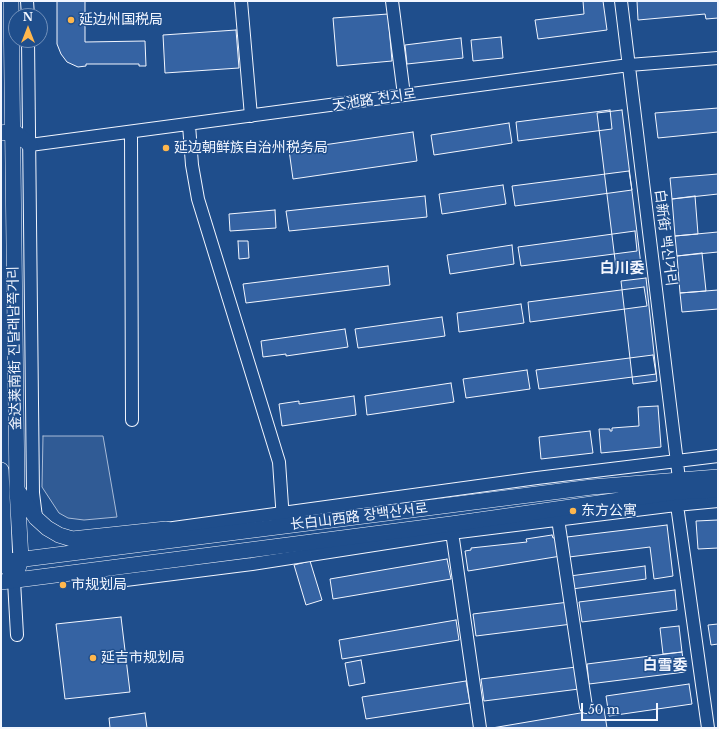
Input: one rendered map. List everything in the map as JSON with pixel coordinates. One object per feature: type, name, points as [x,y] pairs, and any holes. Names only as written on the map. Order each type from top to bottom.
[{"type":"main road","name":"金达莱南街 진달래남쪽거리","points":[[7,582],[22,559],[17,489],[7,148],[11,1]]},
{"type":"main road","points":[[7,132],[30,145]]},
{"type":"main road","name":"天池路 천지로","points":[[7,148],[30,145]]},
{"type":"main road","points":[[1,470],[3,562],[7,582]]},
{"type":"main road","name":"长白山西路 장백산서로","points":[[7,582],[451,528],[677,492],[718,477]]},
{"type":"main road","name":"长白山西路 장백산서로","points":[[3,562],[188,539],[283,520],[592,487],[677,492],[718,490]]},
{"type":"main road","points":[[17,489],[36,518],[59,535],[72,539],[166,529],[188,539]]},
{"type":"street","points":[[241,1],[251,116]]},
{"type":"street","points":[[392,1],[404,95]]},
{"type":"street","name":"白新街 백신거리","points":[[621,1],[678,461],[677,492],[708,728]]},
{"type":"street","name":"金达莱南街 진달래남쪽거리","points":[[28,48],[33,493],[36,518]]},
{"type":"street","name":"天池路 천지로","points":[[30,145],[189,125],[629,65],[718,58]]},
{"type":"street","points":[[189,125],[192,165],[198,199],[279,462],[283,520]]},
{"type":"street","points":[[131,132],[132,420]]},
{"type":"street","name":"长白山西路 장백산서로","points":[[166,529],[283,520],[718,456]]},
{"type":"street","name":"长白山西路 장백산서로","points":[[451,528],[558,519],[677,492],[718,501]]},
{"type":"street","points":[[558,519],[586,707]]},
{"type":"street","points":[[451,528],[480,728]]},
{"type":"street","points":[[7,582],[17,635]]},
{"type":"shaded area","points":[[43,436],[103,436],[117,517],[84,520],[68,518],[59,513],[42,487]]},
{"type":"building","name":"延边州国税局","points":[[57,1],[85,1],[85,42],[145,41],[146,66],[139,66],[139,64],[86,64],[86,66],[78,67],[67,62],[61,54],[57,44]]},
{"type":"building","points":[[583,1],[603,1],[607,30],[538,39],[535,20],[584,14]]},
{"type":"building","points":[[637,1],[718,1],[718,18],[706,19],[705,14],[638,20]]},
{"type":"building","points":[[388,14],[392,61],[337,66],[333,18]]},
{"type":"building","points":[[236,30],[239,68],[165,73],[163,35]]},
{"type":"building","points":[[501,37],[503,58],[473,61],[471,40]]},
{"type":"building","points":[[461,38],[463,58],[407,64],[405,45]]},
{"type":"building","points":[[718,108],[718,132],[658,138],[655,113]]},
{"type":"building","points":[[610,110],[612,129],[518,141],[516,122]]},
{"type":"building","points":[[622,110],[641,265],[616,268],[597,113]]},
{"type":"building","points":[[509,123],[512,143],[434,155],[431,135]]},
{"type":"building","points":[[413,132],[417,161],[293,179],[289,150]]},
{"type":"building","points":[[629,171],[632,190],[515,206],[512,186]]},
{"type":"building","points":[[718,174],[718,194],[672,199],[670,178]]},
{"type":"building","points":[[503,185],[506,204],[442,214],[439,194]]},
{"type":"building","points":[[425,196],[427,217],[289,231],[286,211]]},
{"type":"building","points":[[695,196],[698,234],[675,236],[672,199]]},
{"type":"building","points":[[275,210],[276,228],[230,231],[229,214]]},
{"type":"building","points":[[635,231],[637,251],[521,266],[518,247]]},
{"type":"building","points":[[718,232],[718,252],[677,256],[675,236]]},
{"type":"building","points":[[238,241],[248,241],[249,258],[239,259]]},
{"type":"building","points":[[512,245],[514,264],[450,274],[447,255]]},
{"type":"building","points":[[702,253],[706,291],[680,293],[677,256]]},
{"type":"building","points":[[388,266],[390,285],[246,303],[243,284]]},
{"type":"building","points":[[646,278],[657,381],[633,384],[621,281]]},
{"type":"building","points":[[644,287],[647,306],[530,322],[528,302]]},
{"type":"building","points":[[718,290],[718,309],[682,312],[680,293]]},
{"type":"building","points":[[521,304],[524,323],[459,332],[457,313]]},
{"type":"building","points":[[442,317],[445,336],[358,348],[355,329]]},
{"type":"building","points":[[345,329],[348,347],[286,356],[286,354],[263,357],[261,341]]},
{"type":"building","points":[[653,355],[656,374],[539,389],[536,370]]},
{"type":"building","points":[[527,370],[530,389],[466,398],[463,379]]},
{"type":"building","points":[[451,383],[454,402],[367,415],[365,396]]},
{"type":"building","points":[[354,396],[356,415],[282,426],[279,404],[299,401],[299,404]]},
{"type":"building","points":[[658,406],[661,447],[601,453],[599,429],[610,429],[610,431],[612,431],[612,428],[639,426],[638,407]]},
{"type":"building","points":[[590,431],[593,453],[541,459],[539,437]]},
{"type":"building","points":[[718,520],[718,548],[698,549],[696,521]]},
{"type":"building","points":[[667,525],[673,576],[654,579],[650,547],[569,557],[567,537]]},
{"type":"building","points":[[552,535],[553,538],[558,537],[561,556],[468,571],[465,551],[471,550],[471,548],[527,542],[526,539]]},
{"type":"building","points":[[447,559],[451,579],[333,599],[330,579]]},
{"type":"building","points":[[310,561],[322,600],[306,605],[294,565]]},
{"type":"building","points":[[645,566],[646,579],[572,589],[570,576]]},
{"type":"building","points":[[675,590],[677,610],[582,622],[579,602]]},
{"type":"building","points":[[569,602],[572,624],[476,636],[473,614]]},
{"type":"building","name":"延吉市规划局","points":[[121,617],[130,692],[65,699],[56,624]]},
{"type":"building","points":[[456,620],[459,640],[342,659],[339,640]]},
{"type":"building","points":[[718,624],[718,644],[711,645],[708,625]]},
{"type":"building","points":[[679,626],[682,652],[663,654],[660,628]]},
{"type":"building","points":[[682,652],[685,672],[589,684],[587,664]]},
{"type":"building","points":[[361,660],[365,683],[349,686],[345,663]]},
{"type":"building","points":[[576,667],[579,689],[484,701],[481,679]]},
{"type":"building","points":[[466,681],[470,703],[366,719],[362,697]]},
{"type":"building","points":[[689,684],[692,704],[609,716],[606,696]]},
{"type":"building","points":[[604,709],[607,728],[492,728]]},
{"type":"building","points":[[145,713],[147,728],[110,728],[109,718]]},
{"type":"place","name":"延边州国税局","points":[[71,20]]},
{"type":"place","name":"延边朝鲜族自治州税务局","points":[[166,148]]},
{"type":"place","name":"东方公寓","points":[[573,511]]},
{"type":"place","name":"市规划局","points":[[63,585]]},
{"type":"place","name":"延吉市规划局","points":[[93,658]]},
{"type":"district","name":"白川委","points":[[622,269]]},
{"type":"district","name":"白雪委","points":[[665,666]]}]
